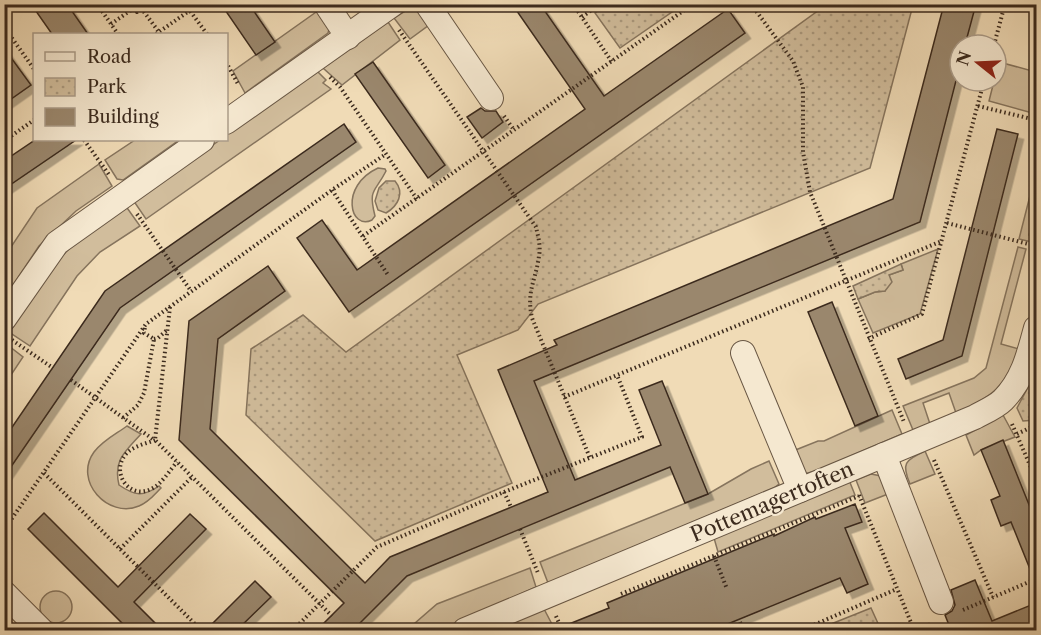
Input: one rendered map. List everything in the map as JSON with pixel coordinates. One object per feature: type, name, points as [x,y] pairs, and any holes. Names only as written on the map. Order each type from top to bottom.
[{"type":"street","points":[[326,4],[348,37]]},
{"type":"street","points":[[427,4],[491,98]]},
{"type":"street","points":[[228,121],[389,7]]},
{"type":"street","points":[[4,319],[57,243],[201,141]]},
{"type":"street","name":"Pottemagertoften","points":[[465,630],[975,417],[1002,401],[1026,367],[1036,328]]},
{"type":"street","points":[[743,353],[800,490]]},
{"type":"street","points":[[884,455],[945,612]]},
{"type":"street","points":[[4,593],[41,630]]},
{"type":"path","points":[[97,4],[117,33]]},
{"type":"path","points":[[185,4],[206,33]]},
{"type":"path","points":[[573,4],[612,62]]},
{"type":"path","points":[[582,17],[600,4]]},
{"type":"path","points":[[363,236],[693,4]]},
{"type":"path","points":[[751,4],[793,61],[803,87],[803,152],[810,192],[868,339],[919,440],[993,597]]},
{"type":"path","points":[[997,33],[1005,4]]},
{"type":"path","points":[[111,24],[132,6],[137,12],[144,6],[158,33],[189,11]]},
{"type":"path","points":[[389,7],[536,227],[540,242],[529,304],[532,318],[590,458]]},
{"type":"path","points":[[4,27],[33,68]]},
{"type":"path","points":[[313,61],[340,87],[417,199]]},
{"type":"path","points":[[868,339],[922,314],[981,93]]},
{"type":"path","points":[[978,106],[1036,120]]},
{"type":"path","points":[[4,141],[33,121]]},
{"type":"path","points":[[4,530],[146,324],[332,190],[386,154]]},
{"type":"path","points":[[332,190],[388,275]]},
{"type":"path","points":[[947,223],[1036,246]]},
{"type":"path","points":[[564,397],[942,241]]},
{"type":"path","points":[[155,440],[170,306]]},
{"type":"path","points":[[146,324],[144,333],[154,339],[158,339],[167,330]]},
{"type":"path","points":[[4,334],[53,368]]},
{"type":"path","points":[[123,418],[138,405],[144,393],[154,339]]},
{"type":"path","points":[[293,630],[377,547],[504,492],[642,437],[617,375]]},
{"type":"path","points":[[71,380],[155,440],[332,616]]},
{"type":"path","points":[[1002,401],[1036,479]]},
{"type":"path","points":[[1017,434],[1036,425]]},
{"type":"path","points":[[155,440],[136,447],[126,454],[121,462],[119,470],[122,481],[127,487],[134,491],[152,489],[177,462]]},
{"type":"path","points":[[44,473],[201,630]]},
{"type":"path","points":[[120,549],[192,477]]},
{"type":"path","points":[[504,492],[511,507]]},
{"type":"path","points":[[620,594],[859,496],[915,630],[945,612],[993,597],[1036,579]]},
{"type":"path","points":[[704,530],[727,589]]},
{"type":"path","points":[[802,630],[897,589]]},
{"type":"path","points":[[558,620],[568,616]]},
{"type":"path","points":[[740,622],[743,630]]},
{"type":"green space","points":[[608,4],[682,5],[620,48],[595,13]]},
{"type":"green space","points":[[826,5],[913,5],[870,168],[538,304],[518,330],[457,355],[512,483],[375,541],[246,415],[251,349],[303,315],[346,352]]},
{"type":"green space","points":[[410,8],[418,10],[429,25],[410,39],[394,18]]},
{"type":"green space","points":[[319,10],[330,26],[328,33],[245,93],[233,71]]},
{"type":"green space","points":[[388,22],[400,40],[342,85],[323,68]]},
{"type":"green space","points":[[1008,64],[1036,72],[1036,114],[989,101],[991,93],[1008,93]]},
{"type":"green space","points":[[317,71],[326,80],[323,83],[331,89],[146,219],[133,200],[219,141],[228,141],[228,134]]},
{"type":"green space","points":[[134,141],[178,141],[123,180],[117,179],[105,160]]},
{"type":"green space","points":[[99,164],[112,186],[76,211],[39,246],[5,297],[5,256],[37,208]]},
{"type":"green space","points":[[378,168],[386,171],[373,195],[375,216],[372,220],[364,222],[354,213],[353,195],[366,176]]},
{"type":"green space","points":[[1036,172],[1036,207],[1029,235],[1036,238],[1036,243],[1019,239]]},
{"type":"green space","points":[[386,181],[395,181],[400,195],[394,207],[386,213],[378,210],[375,201],[379,188]]},
{"type":"green space","points":[[125,205],[140,226],[100,252],[77,276],[30,346],[9,332],[62,256]]},
{"type":"green space","points":[[1018,247],[1026,249],[1001,344],[1019,349],[1009,373],[988,396],[956,413],[949,393],[923,403],[930,424],[913,430],[903,406],[974,378],[986,368]]},
{"type":"green space","points":[[938,249],[920,314],[873,333],[858,299],[875,292],[885,291],[889,275],[903,270],[901,264]]},
{"type":"green space","points":[[901,264],[903,270],[889,275],[892,282],[885,291],[875,292],[858,299],[853,286]]},
{"type":"green space","points":[[5,343],[23,357],[5,384]]},
{"type":"green space","points":[[1036,372],[1036,420],[1023,421],[1017,408]]},
{"type":"green space","points":[[892,410],[902,434],[804,474],[793,451],[818,441],[824,441]]},
{"type":"green space","points":[[1003,415],[1015,437],[974,455],[966,435]]},
{"type":"green space","points":[[127,426],[141,434],[125,451],[119,463],[119,485],[139,494],[159,486],[161,488],[146,502],[127,509],[116,507],[97,495],[88,474],[89,463],[94,452],[105,441]]},
{"type":"green space","points":[[925,451],[935,474],[910,484],[906,471],[907,463]]},
{"type":"green space","points":[[769,461],[779,484],[774,488],[548,583],[540,562],[708,494]]},
{"type":"green space","points":[[871,474],[881,476],[888,494],[865,503],[856,480]]},
{"type":"green space","points":[[849,480],[855,495],[718,552],[714,538]]},
{"type":"green space","points":[[530,568],[536,587],[443,630],[407,630],[437,604]]},
{"type":"green space","points":[[56,591],[68,595],[72,607],[68,619],[56,623],[44,619],[40,607],[44,595]]},
{"type":"green space","points":[[543,607],[555,630],[492,630]]},
{"type":"green space","points":[[871,608],[881,630],[816,630]]},
{"type":"building","points":[[31,4],[67,4],[87,33],[51,33]]},
{"type":"building","points":[[221,4],[249,4],[275,42],[256,55]]},
{"type":"building","points":[[512,4],[540,4],[604,96],[728,9],[745,33],[349,312],[297,238],[322,220],[357,270],[585,109]]},
{"type":"building","points":[[944,4],[976,4],[968,33],[948,33],[948,93],[953,93],[920,222],[534,381],[575,480],[661,445],[639,390],[662,381],[708,494],[685,503],[670,467],[407,576],[353,630],[317,630],[344,603],[179,440],[189,321],[268,266],[285,291],[218,339],[210,429],[365,583],[390,557],[548,492],[498,370],[557,345],[554,340],[893,199]]},
{"type":"building","points":[[4,48],[31,85],[4,104]]},
{"type":"building","points":[[373,62],[445,165],[428,178],[355,74]]},
{"type":"building","points":[[481,108],[485,111],[496,111],[503,122],[482,138],[467,117]]},
{"type":"building","points":[[344,124],[356,142],[120,308],[4,477],[4,439],[105,291]]},
{"type":"building","points":[[997,129],[1018,134],[962,356],[906,379],[898,359],[943,340]]},
{"type":"building","points":[[34,141],[75,141],[4,189],[4,161]]},
{"type":"building","points":[[832,302],[878,416],[855,426],[808,312]]},
{"type":"building","points":[[1003,440],[1036,522],[1036,584],[1011,522],[1001,526],[991,500],[1000,496],[981,450]]},
{"type":"building","points":[[855,504],[862,522],[845,528],[868,584],[847,593],[840,578],[713,630],[554,630],[609,608],[607,603],[774,534],[774,536],[815,517],[816,519]]},
{"type":"building","points":[[44,513],[118,587],[190,514],[206,529],[134,602],[162,630],[129,630],[28,529]]},
{"type":"building","points":[[975,580],[992,621],[1036,603],[1036,630],[951,630],[945,615],[952,611],[955,605],[951,590]]},
{"type":"building","points":[[255,581],[271,597],[237,630],[206,630]]}]
